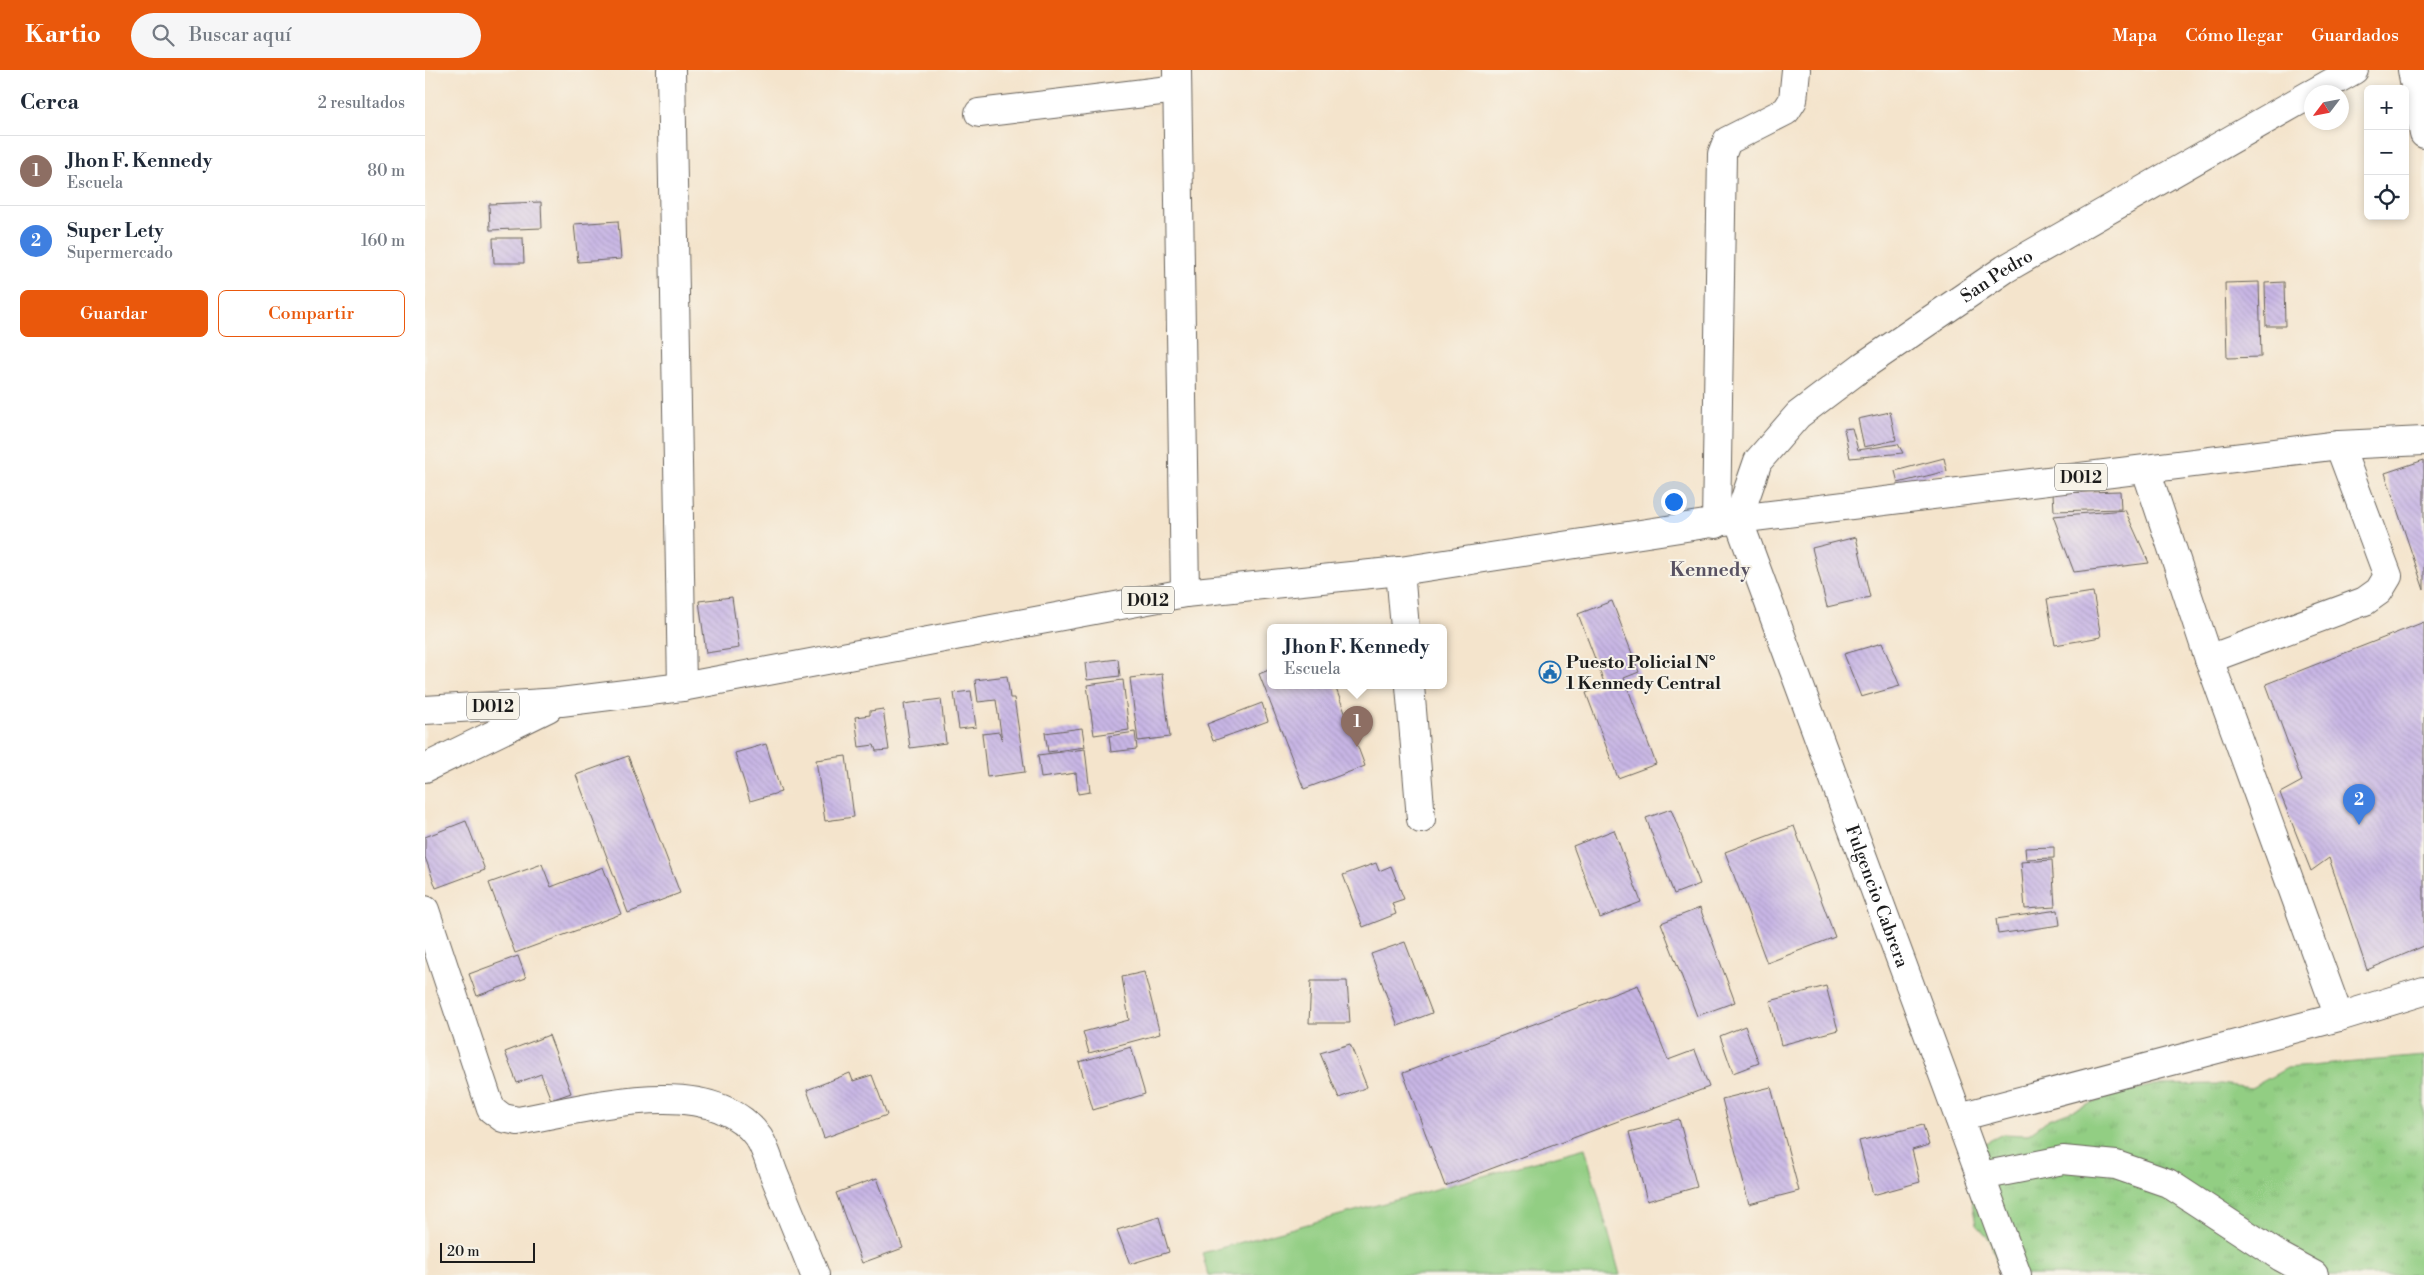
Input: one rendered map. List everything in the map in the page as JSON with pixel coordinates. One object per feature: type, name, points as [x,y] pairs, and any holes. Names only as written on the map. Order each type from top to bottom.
[{"type":"street","points":[[671,70],[682,687]]},
{"type":"street","points":[[1727,521],[1722,154],[1727,141],[1786,111],[1793,100],[1795,70]]},
{"type":"street","name":"San Pedro","points":[[2327,85],[2354,70]]},
{"type":"street","points":[[2412,70],[2424,134]]},
{"type":"street","points":[[979,113],[1177,80],[1185,593]]},
{"type":"street","name":"San Pedro","points":[[1727,521],[1758,460],[1798,415],[1863,366],[2005,269],[2304,98]]},
{"type":"street","name":"D012","points":[[425,710],[561,702],[682,687],[1185,593],[1400,571],[1727,521],[2339,445],[2424,441]]},
{"type":"street","points":[[2209,659],[2365,600],[2379,591],[2388,576],[2339,445]]},
{"type":"street","points":[[2146,470],[2209,659],[2339,1016]]},
{"type":"street","name":"Fulgencio Cabrera","points":[[1727,521],[1959,1117],[2017,1275]]},
{"type":"street","points":[[1400,571],[1405,624]]},
{"type":"street","points":[[1410,689],[1421,819]]},
{"type":"street","points":[[425,768],[561,702]]},
{"type":"street","points":[[425,910],[491,1109],[503,1118],[518,1121],[613,1104],[664,1098],[691,1100],[737,1116],[759,1138],[815,1275]]},
{"type":"street","points":[[1959,1117],[2339,1016],[2424,991]]},
{"type":"street","points":[[1981,1176],[2063,1160],[2116,1164],[2168,1182],[2281,1257],[2314,1275]]},
{"type":"green space","points":[[2424,1056],[2424,1275],[2001,1275],[1990,1240],[1976,1225],[1967,1173],[1983,1144],[2003,1134],[2027,1135],[2049,1119],[2117,1094],[2155,1085],[2221,1084],[2251,1088],[2287,1068]]},
{"type":"green space","points":[[1585,1148],[1620,1275],[1208,1275],[1202,1253]]},
{"type":"building","points":[[541,202],[542,228],[490,230],[489,204]]},
{"type":"building","points":[[618,221],[621,259],[578,262],[574,224]]},
{"type":"building","points":[[493,238],[523,238],[524,263],[494,263]]},
{"type":"building","points":[[2259,282],[2261,357],[2227,358],[2225,283]]},
{"type":"building","points":[[2284,282],[2285,326],[2266,326],[2265,283]]},
{"type":"building","points":[[1890,412],[1896,440],[1864,447],[1858,419]]},
{"type":"building","points":[[1852,428],[1858,450],[1898,444],[1903,453],[1850,458],[1844,429]]},
{"type":"building","points":[[1944,458],[1947,471],[1898,483],[1895,471]]},
{"type":"building","points":[[2424,460],[2424,590],[2385,473]]},
{"type":"building","points":[[2120,491],[2121,509],[2054,511],[2053,493]]},
{"type":"building","points":[[2125,510],[2149,563],[2074,572],[2053,516]]},
{"type":"building","points":[[1856,537],[1870,597],[1827,607],[1812,548]]},
{"type":"building","points":[[2093,592],[2101,637],[2055,645],[2047,599]]},
{"type":"building","points":[[732,597],[739,648],[706,653],[699,601]]},
{"type":"building","points":[[1612,601],[1639,672],[1624,678],[1656,764],[1618,778],[1586,693],[1605,685],[1578,614]]},
{"type":"building","points":[[2424,622],[2424,946],[2367,970],[2329,858],[2311,871],[2280,793],[2302,781],[2266,684]]},
{"type":"building","points":[[1882,643],[1900,686],[1861,697],[1844,654]]},
{"type":"building","points":[[1118,659],[1120,676],[1087,680],[1085,663]]},
{"type":"building","points":[[1267,671],[1267,689],[1336,689],[1365,766],[1304,789],[1259,674]]},
{"type":"building","points":[[1162,674],[1170,737],[1138,741],[1130,678]]},
{"type":"building","points":[[1007,676],[1010,698],[1014,698],[1025,772],[987,777],[982,734],[999,732],[1002,740],[996,700],[978,702],[975,680]]},
{"type":"building","points":[[1123,680],[1129,730],[1094,735],[1087,685]]},
{"type":"building","points":[[971,691],[976,727],[959,729],[954,693]]},
{"type":"building","points":[[941,699],[946,743],[910,748],[904,704]]},
{"type":"building","points":[[1262,703],[1268,721],[1213,741],[1207,724]]},
{"type":"building","points":[[883,709],[889,750],[876,751],[874,745],[859,747],[855,717],[870,715],[870,711]]},
{"type":"building","points":[[1082,728],[1085,747],[1048,752],[1045,733]]},
{"type":"building","points":[[1135,732],[1137,749],[1111,752],[1109,736]]},
{"type":"building","points":[[766,744],[781,792],[750,801],[735,753]]},
{"type":"building","points":[[1085,749],[1090,792],[1078,794],[1076,773],[1041,778],[1038,755]]},
{"type":"building","points":[[628,756],[680,893],[628,913],[576,775]]},
{"type":"building","points":[[846,756],[854,817],[825,821],[816,760]]},
{"type":"building","points":[[1671,809],[1700,884],[1674,894],[1646,818]]},
{"type":"building","points":[[466,821],[485,870],[436,888],[425,857],[425,837]]},
{"type":"building","points":[[1794,826],[1835,937],[1767,963],[1725,852]]},
{"type":"building","points":[[1614,830],[1641,902],[1600,918],[1573,846]]},
{"type":"building","points":[[2054,847],[2054,858],[2026,859],[2025,848]]},
{"type":"building","points":[[2052,860],[2055,907],[2025,909],[2021,862]]},
{"type":"building","points":[[1376,863],[1379,871],[1391,866],[1404,899],[1392,903],[1396,914],[1363,927],[1343,875]]},
{"type":"building","points":[[542,864],[551,887],[603,867],[621,914],[515,953],[489,883]]},
{"type":"building","points":[[1700,908],[1735,1002],[1697,1016],[1661,923]]},
{"type":"building","points":[[2058,910],[2060,925],[1998,934],[1996,919]]},
{"type":"building","points":[[1405,942],[1432,1013],[1398,1026],[1371,954]]},
{"type":"building","points":[[518,956],[526,978],[477,996],[469,974]]},
{"type":"building","points":[[1144,972],[1160,1034],[1089,1053],[1083,1032],[1129,1020],[1122,977]]},
{"type":"building","points":[[1311,981],[1347,981],[1350,1023],[1309,1023]]},
{"type":"building","points":[[1638,985],[1668,1060],[1695,1050],[1709,1087],[1445,1186],[1403,1073]]},
{"type":"building","points":[[1826,986],[1838,1030],[1781,1045],[1770,1001]]},
{"type":"building","points":[[1745,1026],[1759,1063],[1733,1073],[1720,1036]]},
{"type":"building","points":[[549,1035],[571,1093],[551,1100],[541,1074],[517,1083],[505,1052]]},
{"type":"building","points":[[1350,1044],[1367,1087],[1339,1098],[1320,1053]]},
{"type":"building","points":[[1131,1047],[1145,1094],[1093,1110],[1079,1062]]},
{"type":"building","points":[[850,1073],[853,1081],[872,1075],[887,1115],[824,1138],[807,1090]]},
{"type":"building","points":[[1771,1087],[1799,1191],[1749,1204],[1722,1099]]},
{"type":"building","points":[[1679,1119],[1697,1187],[1647,1201],[1629,1132]]},
{"type":"building","points":[[1923,1125],[1929,1145],[1912,1150],[1920,1182],[1873,1195],[1859,1141]]},
{"type":"building","points":[[877,1178],[903,1248],[862,1263],[836,1193]]},
{"type":"building","points":[[1159,1217],[1169,1252],[1130,1264],[1117,1230]]},
{"type":"place","name":"Puesto Policial N° 1 Kennedy Central","points":[[1550,672]]},
{"type":"place","name":"Jhon F. Kennedy","points":[[1357,747]]},
{"type":"place","name":"Super Lety","points":[[2359,825]]},
{"type":"district","name":"Kennedy","points":[[1710,569]]}]
